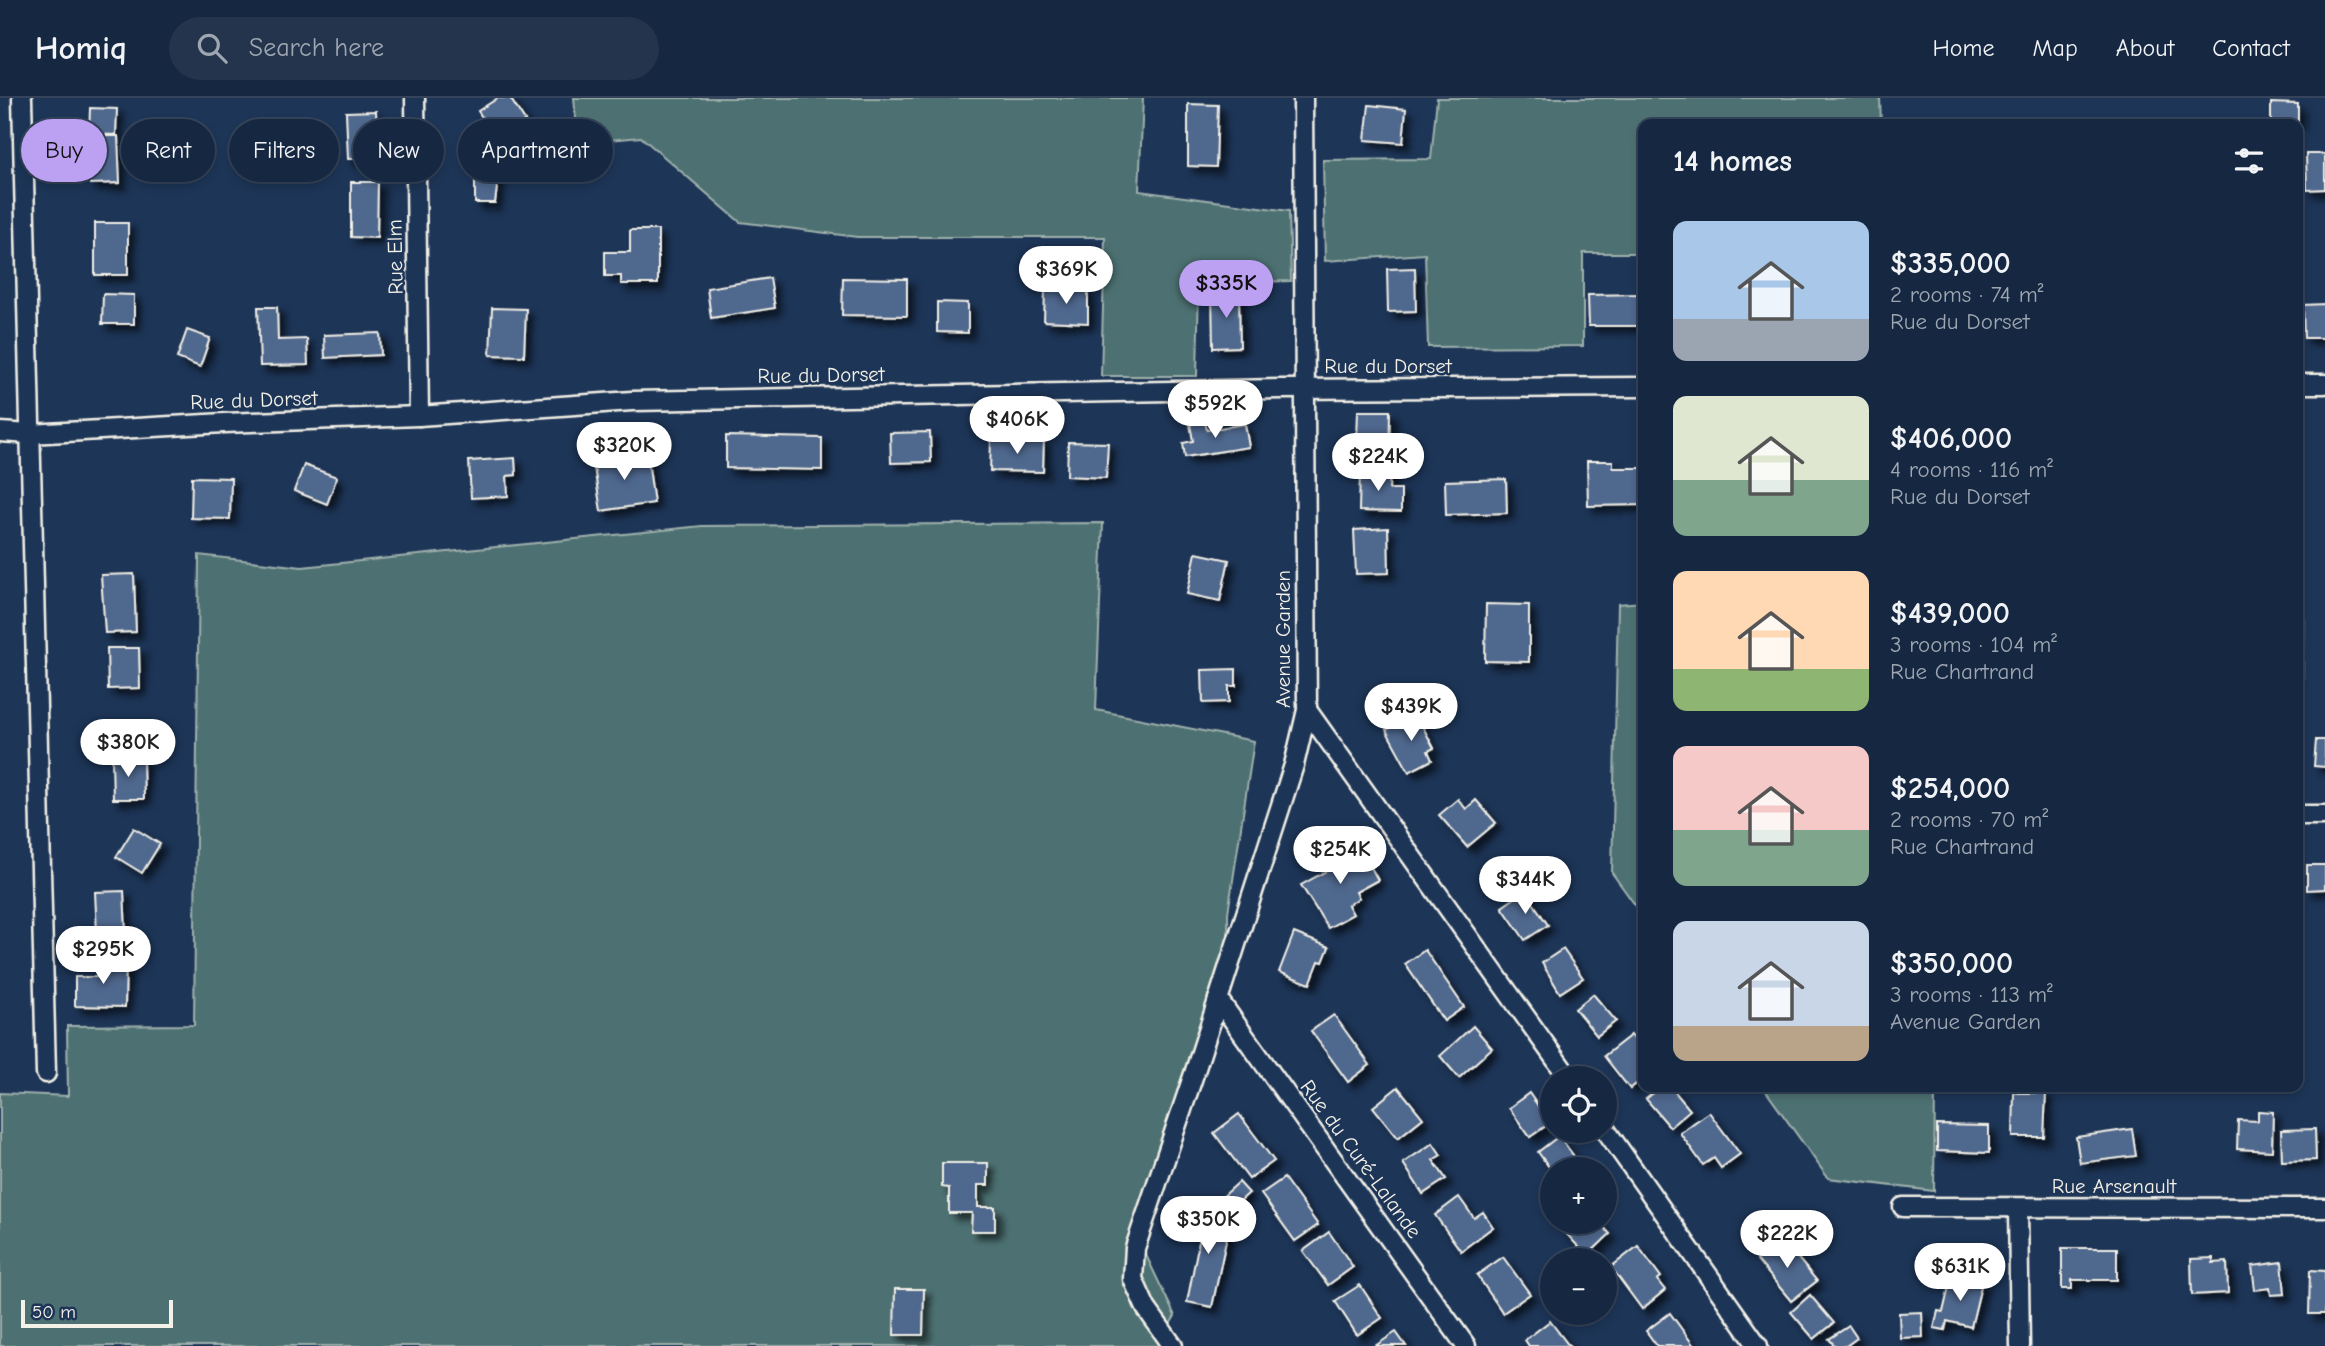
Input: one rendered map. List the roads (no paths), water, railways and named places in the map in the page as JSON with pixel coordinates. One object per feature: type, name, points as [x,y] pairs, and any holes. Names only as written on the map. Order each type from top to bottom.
[{"type":"street","points":[[22,98],[46,1073]]},
{"type":"street","name":"Rue Elm","points":[[415,98],[419,416]]},
{"type":"street","name":"Avenue Garden","points":[[1173,1346],[1146,1308],[1133,1279],[1135,1248],[1294,765],[1307,710],[1303,98]]},
{"type":"street","points":[[2303,384],[2325,384]]},
{"type":"street","name":"Rue du Dorset","points":[[0,432],[30,434],[419,416],[632,401],[1306,389],[1638,387]]},
{"type":"street","points":[[1307,710],[1560,1066]]},
{"type":"street","points":[[2303,815],[2325,815]]},
{"type":"street","name":"Rue du Curé-Lalande","points":[[1218,999],[1466,1346]]},
{"type":"street","points":[[1615,1143],[1758,1346]]},
{"type":"street","name":"Rue Arsenault","points":[[1903,1207],[2325,1209]]},
{"type":"street","points":[[2018,1209],[2020,1346]]}]
